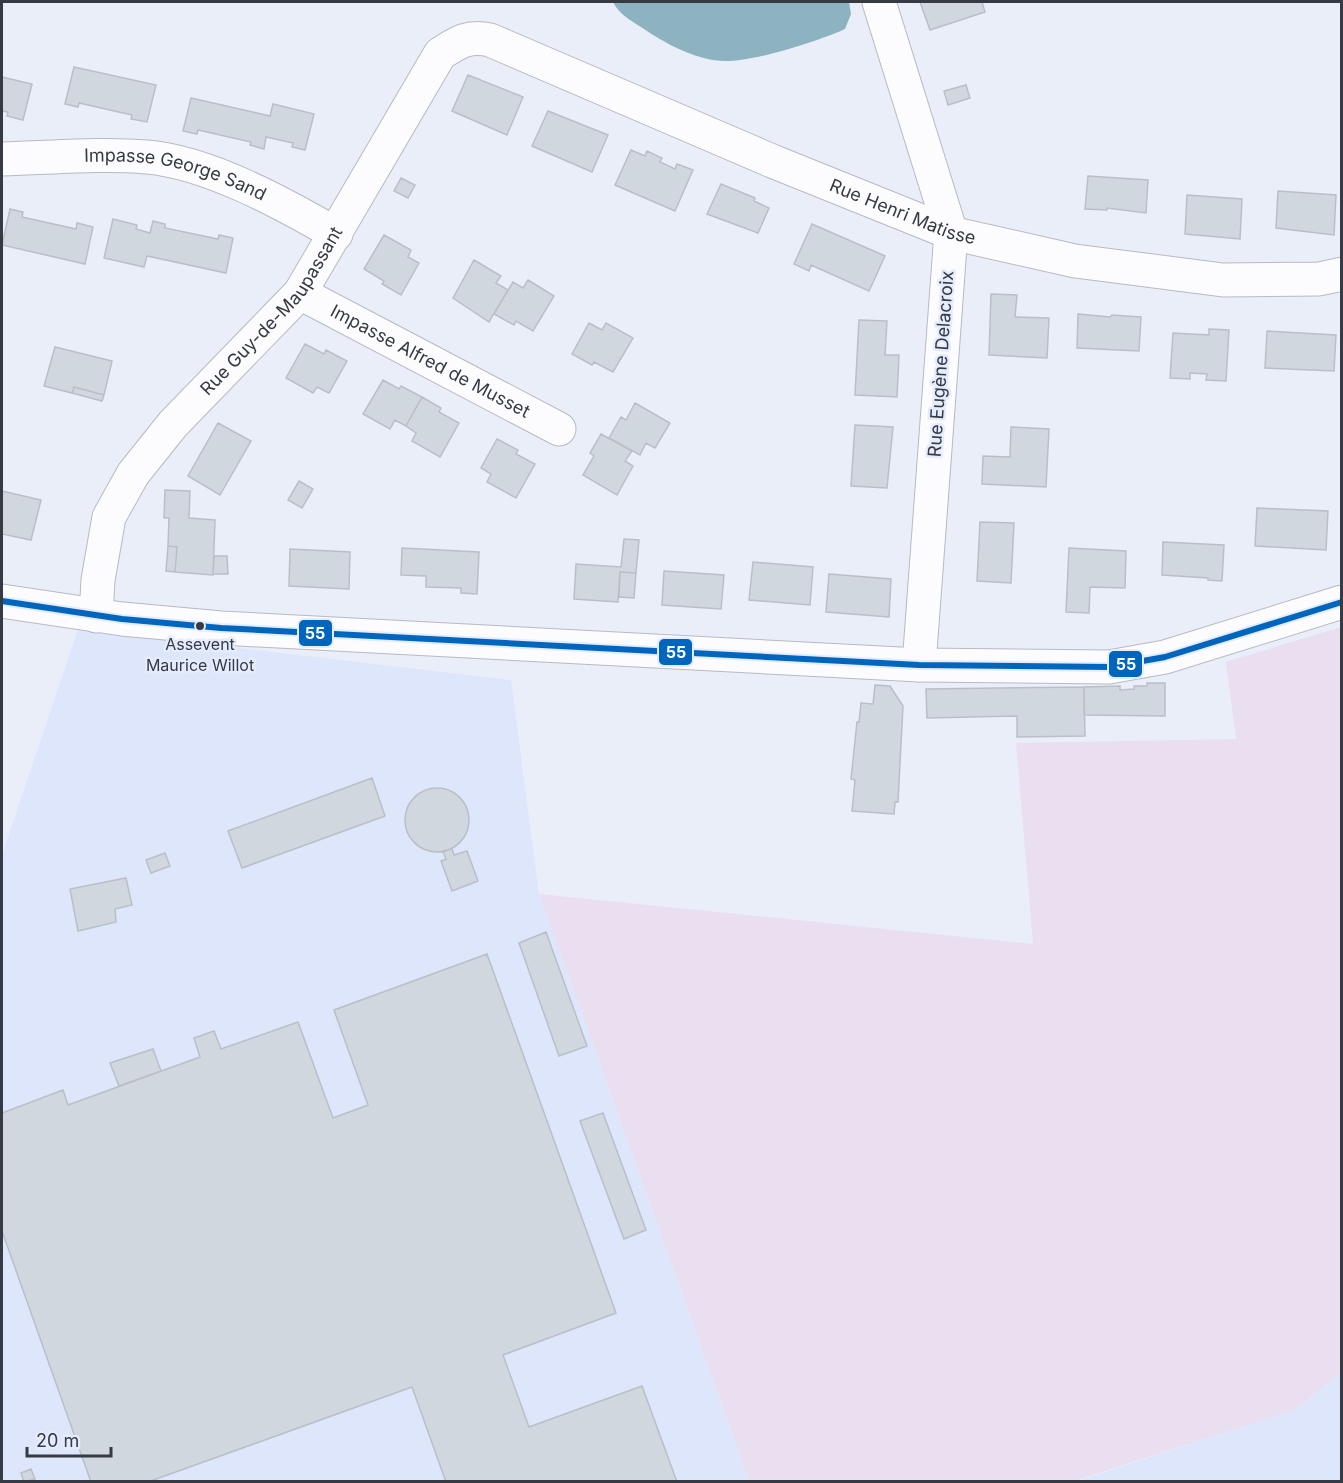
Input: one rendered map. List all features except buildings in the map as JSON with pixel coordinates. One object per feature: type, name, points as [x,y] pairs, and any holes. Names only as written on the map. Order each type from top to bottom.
[{"type":"street","name":"Rue Eugène Delacroix","points":[[879,2],[951,233],[918,665]]},
{"type":"street","name":"Rue Guy-de-Maupassant","points":[[96,616],[98,580],[109,518],[132,474],[173,424],[300,293],[440,54],[459,41],[475,36],[490,40]]},
{"type":"street","name":"Rue Henri Matisse","points":[[490,40],[951,233],[1075,261],[1223,280],[1319,279],[1341,274]]},
{"type":"street","name":"Impasse George Sand","points":[[2,159],[80,155],[150,157],[192,168],[234,183],[286,205],[336,234]]},
{"type":"street","name":"Impasse Alfred de Musset","points":[[300,293],[559,429]]},
{"type":"street","points":[[2,601],[96,616],[220,628],[918,665],[1109,668],[1165,657],[1341,602]]},
{"type":"shaded area","points":[[613,2],[849,2],[851,14],[845,29],[786,50],[753,58],[725,61],[694,55],[664,42],[619,11]]},
{"type":"shaded area","points":[[1341,627],[1341,1372],[1295,1410],[1074,1481],[749,1481],[539,894],[1033,944],[1016,743],[1236,739],[1226,662]]},
{"type":"shaded area","points":[[78,629],[511,680],[539,894],[749,1481],[2,1482],[2,855]]},
{"type":"shaded area","points":[[1341,1372],[1341,1481],[1074,1482],[1295,1410]]},
{"type":"transit line","name":"55","points":[[2,601],[122,619],[221,628],[919,665],[1109,667],[1165,657],[1342,602]]},
{"type":"place","name":"Assevent Maurice Willot","points":[[200,626]]}]
